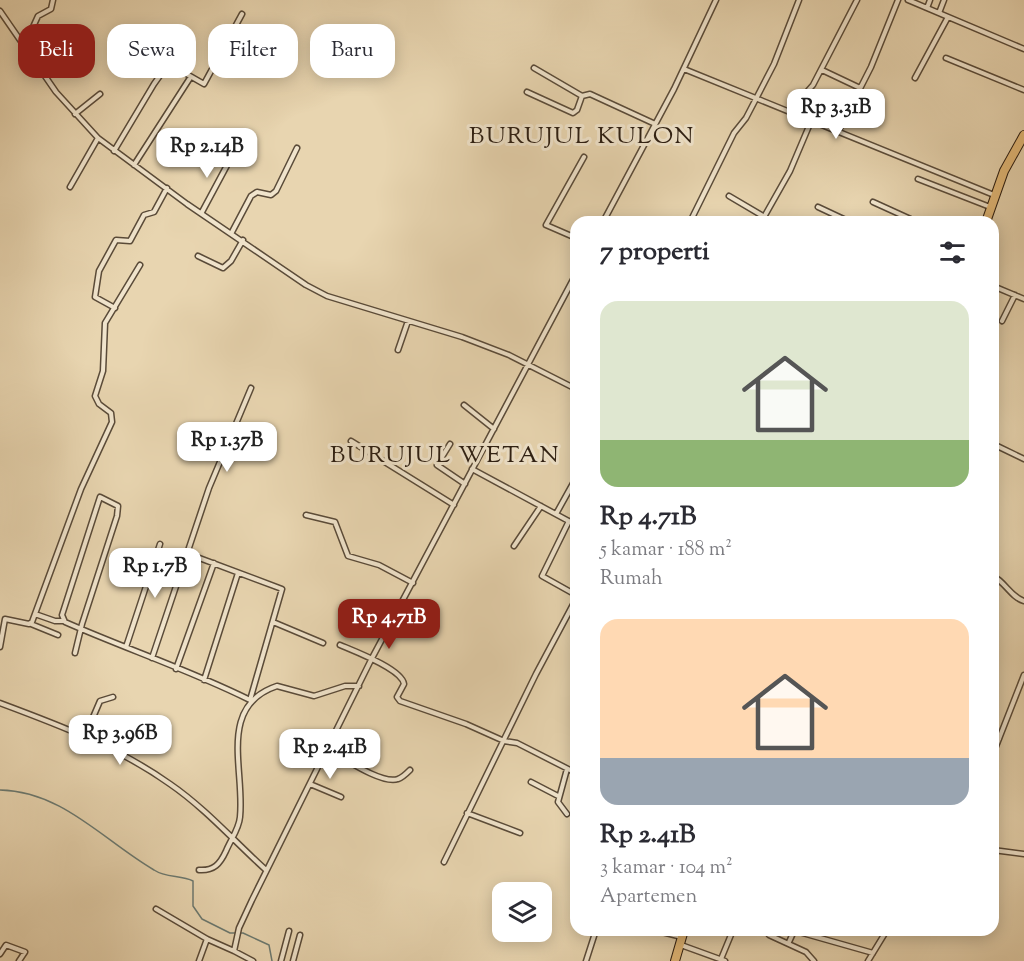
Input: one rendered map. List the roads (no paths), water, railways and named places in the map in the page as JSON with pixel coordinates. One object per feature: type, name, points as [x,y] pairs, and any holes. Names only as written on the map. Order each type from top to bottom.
[{"type":"highway","points":[[988,216],[1004,171],[1024,135]]},
{"type":"highway","points":[[675,961],[683,938]]},
{"type":"street","points":[[34,24],[38,16],[51,9],[53,0]]},
{"type":"street","points":[[606,216],[684,69],[716,0]]},
{"type":"street","points":[[693,216],[734,133],[746,118],[779,53],[799,0]]},
{"type":"street","points":[[791,110],[810,89],[822,70],[857,0]]},
{"type":"street","points":[[839,130],[898,0]]},
{"type":"street","points":[[908,0],[1024,49]]},
{"type":"street","points":[[927,8],[930,0]]},
{"type":"street","points":[[939,13],[944,0]]},
{"type":"street","points":[[0,11],[18,37]]},
{"type":"street","points":[[134,165],[190,78],[203,85],[206,82],[243,14]]},
{"type":"street","points":[[915,78],[948,17]]},
{"type":"street","points":[[946,58],[1024,90]]},
{"type":"street","points":[[534,68],[582,96],[590,94],[654,123]]},
{"type":"street","points":[[684,69],[812,118],[994,195]]},
{"type":"street","points":[[822,70],[860,88]]},
{"type":"street","points":[[46,78],[75,114],[114,151],[298,279],[327,296],[480,344],[570,386]]},
{"type":"street","points":[[114,151],[160,78]]},
{"type":"street","points":[[527,92],[573,112],[577,110],[582,96]]},
{"type":"street","points":[[75,114],[100,94]]},
{"type":"street","points":[[765,216],[790,171],[812,118]]},
{"type":"street","points":[[70,187],[98,138]]},
{"type":"street","points":[[232,232],[250,196],[257,192],[274,194],[297,148]]},
{"type":"street","points":[[202,212],[232,156]]},
{"type":"street","points":[[570,235],[546,225],[584,157]]},
{"type":"street","points":[[918,179],[990,207]]},
{"type":"street","points":[[115,308],[94,296],[101,265],[116,240],[130,241],[145,214],[155,211],[167,188]]},
{"type":"street","points":[[729,196],[762,216]]},
{"type":"street","points":[[873,202],[904,216]]},
{"type":"street","points":[[818,207],[837,216]]},
{"type":"street","points":[[198,256],[216,267],[223,268],[231,261],[243,240]]},
{"type":"street","points":[[30,624],[81,489],[112,422],[111,413],[99,405],[94,396],[102,371],[105,323],[140,265]]},
{"type":"street","points":[[234,951],[239,928],[266,870],[371,660],[570,285]]},
{"type":"street","points":[[999,288],[1024,299]]},
{"type":"street","points":[[1002,321],[1015,295]]},
{"type":"street","points":[[398,350],[408,321]]},
{"type":"street","points":[[152,658],[209,488],[251,388]]},
{"type":"street","points":[[464,405],[494,429]]},
{"type":"street","points":[[351,441],[454,505]]},
{"type":"street","points":[[450,444],[437,465],[465,484]]},
{"type":"street","points":[[999,447],[1024,459]]},
{"type":"street","points":[[472,469],[568,521],[542,575],[543,578],[570,594]]},
{"type":"street","points":[[556,514],[570,489]]},
{"type":"street","points":[[64,621],[62,615],[100,497],[112,501],[118,506],[117,516],[75,653]]},
{"type":"street","points":[[514,546],[541,507]]},
{"type":"street","points":[[306,515],[335,522],[348,556],[379,565],[413,583]]},
{"type":"street","points":[[126,647],[160,544]]},
{"type":"street","points":[[186,553],[282,589],[250,700],[241,720],[238,776],[240,817],[232,840],[218,865],[209,870],[199,870]]},
{"type":"street","points":[[177,669],[214,563]]},
{"type":"street","points":[[204,680],[238,573]]},
{"type":"street","points":[[999,580],[1018,600],[1024,602]]},
{"type":"street","points":[[444,862],[570,609]]},
{"type":"street","points":[[35,614],[55,621],[64,621],[250,700]]},
{"type":"street","points":[[0,647],[5,620],[30,624],[58,635]]},
{"type":"street","points":[[273,622],[323,643]]},
{"type":"street","points":[[340,645],[402,678],[404,684],[397,697],[400,701],[468,725],[504,741],[516,743],[570,770]]},
{"type":"street","points":[[999,739],[1024,675]]},
{"type":"street","points":[[250,700],[277,686],[314,696],[345,686],[359,686]]},
{"type":"street","points":[[85,736],[100,700],[113,697]]},
{"type":"street","points":[[0,703],[85,736],[123,755],[172,785],[266,870]]},
{"type":"street","points":[[327,749],[368,772],[394,780],[400,779],[410,770]]},
{"type":"street","points":[[567,769],[558,796],[559,806],[567,814]]},
{"type":"street","points":[[531,782],[558,796]]},
{"type":"street","points":[[310,784],[341,797]]},
{"type":"street","points":[[467,813],[520,834]]},
{"type":"street","points":[[999,851],[1024,854]]},
{"type":"street","points":[[156,909],[207,939],[254,961]]},
{"type":"street","points":[[281,961],[289,931]]},
{"type":"street","points":[[293,961],[300,935]]},
{"type":"street","points":[[586,961],[594,936]]},
{"type":"street","points":[[683,938],[723,960],[731,936]]},
{"type":"street","points":[[772,936],[789,942],[810,955],[814,961]]},
{"type":"street","points":[[789,942],[791,936]]},
{"type":"street","points":[[814,936],[873,953]]},
{"type":"street","points":[[868,961],[883,936]]},
{"type":"street","points":[[199,961],[207,939]]},
{"type":"street","points":[[0,954],[6,945],[11,945],[25,952],[20,961]]},
{"type":"waterway","points":[[0,790],[22,793],[63,808],[154,870],[193,881],[193,906],[202,919],[230,933],[243,933],[269,945],[272,961]]},
{"type":"district","name":"BURUJUL KULON","points":[[582,135]]},
{"type":"district","name":"BURUJUL WETAN","points":[[445,454]]}]
